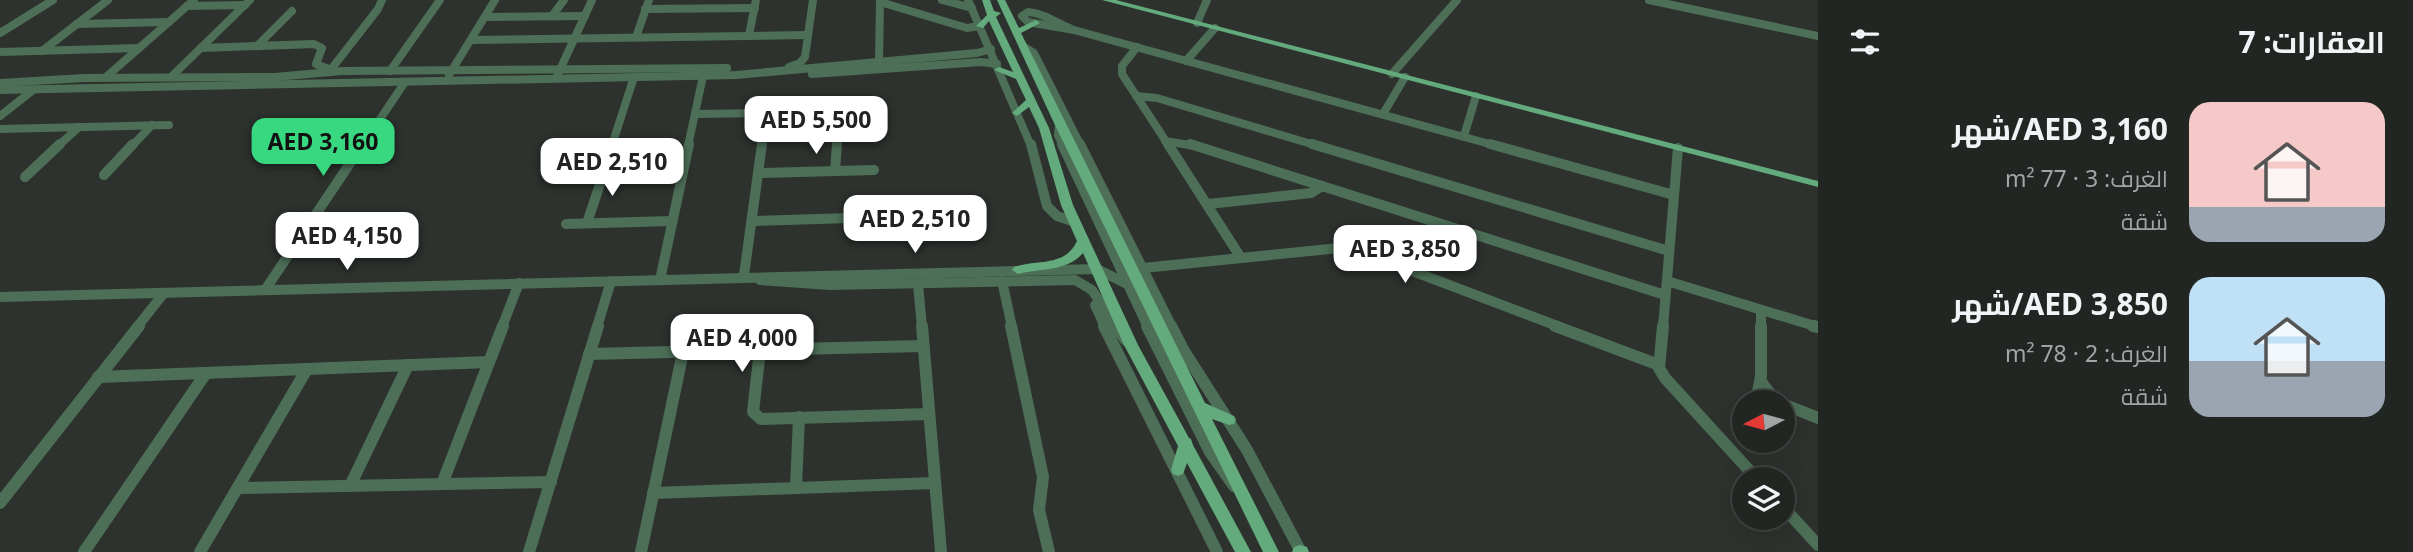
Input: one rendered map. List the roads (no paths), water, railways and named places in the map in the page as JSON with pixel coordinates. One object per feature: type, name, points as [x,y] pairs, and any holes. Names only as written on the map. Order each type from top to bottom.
[{"type":"main road","points":[[987,0],[990,15],[1048,139],[1060,188],[1130,345],[1186,443],[1243,552]]},
{"type":"main road","points":[[1003,0],[1059,123],[1084,162],[1271,552]]},
{"type":"main road","points":[[1106,0],[1818,184]]},
{"type":"main road","points":[[980,26],[990,15],[1004,15],[1007,22],[1013,25],[1037,23]]},
{"type":"main road","points":[[998,66],[1020,77]]},
{"type":"main road","points":[[1017,113],[1031,101]]},
{"type":"main road","points":[[1020,275],[1069,261],[1078,254],[1083,241]]},
{"type":"main road","points":[[1200,407],[1229,420]]},
{"type":"main road","points":[[1178,470],[1186,443]]},
{"type":"street","points":[[0,33],[52,0]]},
{"type":"street","points":[[42,51],[108,0]]},
{"type":"street","points":[[330,71],[382,0]]},
{"type":"street","points":[[390,71],[440,0]]},
{"type":"street","points":[[445,81],[495,0]]},
{"type":"street","points":[[552,16],[564,0]]},
{"type":"street","points":[[556,79],[592,0]]},
{"type":"street","points":[[636,37],[649,0]]},
{"type":"street","points":[[0,83],[106,77],[275,77],[330,71],[785,68],[797,65],[804,59],[813,0]]},
{"type":"street","points":[[942,0],[970,4],[1030,141],[1048,209],[1057,216],[1075,222]]},
{"type":"street","points":[[1197,23],[1207,0]]},
{"type":"street","points":[[1392,74],[1457,0]]},
{"type":"street","points":[[1649,0],[1818,36]]},
{"type":"street","points":[[879,62],[880,1],[967,28],[980,26]]},
{"type":"street","points":[[171,77],[248,2]]},
{"type":"street","points":[[106,77],[191,3],[248,2]]},
{"type":"street","points":[[645,9],[706,4],[756,4],[749,36]]},
{"type":"street","points":[[257,46],[292,11]]},
{"type":"street","points":[[1074,30],[1025,20],[1023,15],[1031,11],[1040,12],[1054,23],[1074,30],[1674,195]]},
{"type":"street","points":[[485,17],[584,16]]},
{"type":"street","points":[[77,24],[169,22]]},
{"type":"street","points":[[1186,61],[1215,28]]},
{"type":"street","points":[[471,40],[808,34]]},
{"type":"street","points":[[201,48],[317,45],[322,50],[316,64],[330,71]]},
{"type":"street","points":[[1023,46],[1034,52],[1084,162],[1192,364],[1257,468],[1301,552]]},
{"type":"street","points":[[1137,47],[1121,71],[1241,258]]},
{"type":"street","points":[[0,52],[139,48]]},
{"type":"street","points":[[0,90],[827,74],[941,60],[991,49]]},
{"type":"street","points":[[736,75],[879,62],[941,60],[981,62],[998,66]]},
{"type":"street","points":[[660,280],[703,76]]},
{"type":"street","points":[[1383,114],[1405,77]]},
{"type":"street","points":[[612,145],[634,78]]},
{"type":"street","points":[[265,290],[405,82]]},
{"type":"street","points":[[0,116],[33,90]]},
{"type":"street","points":[[1136,96],[1157,98],[1670,250]]},
{"type":"street","points":[[1464,136],[1476,96]]},
{"type":"street","points":[[695,114],[828,111],[836,114],[835,171]]},
{"type":"street","points":[[744,275],[767,113]]},
{"type":"street","points":[[1059,123],[1058,135],[1125,283],[1210,452],[1247,501]]},
{"type":"street","points":[[104,175],[152,125]]},
{"type":"street","points":[[0,129],[169,125]]},
{"type":"street","points":[[25,177],[79,127]]},
{"type":"street","points":[[0,140],[13,129]]},
{"type":"street","points":[[1165,141],[1185,143],[1665,295]]},
{"type":"street","points":[[1678,148],[1659,365],[1665,378],[1746,467]]},
{"type":"street","points":[[587,223],[607,163]]},
{"type":"street","points":[[759,173],[874,170]]},
{"type":"street","points":[[1208,204],[1314,193],[1322,186]]},
{"type":"street","points":[[752,221],[882,217]]},
{"type":"street","points":[[566,224],[672,221]]},
{"type":"street","points":[[1143,268],[1340,247],[1353,248],[1659,365]]},
{"type":"street","points":[[695,279],[744,275],[1020,275],[1097,270],[1125,283]]},
{"type":"street","points":[[1020,275],[1072,285],[1087,293],[1217,552]]},
{"type":"street","points":[[0,298],[695,279],[752,279],[815,285],[918,284],[1002,281],[1020,275],[1070,279],[1088,285],[1095,291],[1111,321],[1130,345]]},
{"type":"street","points":[[529,552],[611,281]]},
{"type":"street","points":[[1002,281],[1043,477],[1039,510],[1049,552]]},
{"type":"street","points":[[1667,281],[1818,327]]},
{"type":"street","points":[[442,484],[519,283]]},
{"type":"street","points":[[918,284],[941,552]]},
{"type":"street","points":[[0,503],[164,293]]},
{"type":"street","points":[[1759,390],[1761,310]]},
{"type":"street","points":[[589,354],[923,346]]},
{"type":"street","points":[[760,350],[753,412],[758,417],[929,414]]},
{"type":"street","points":[[641,552],[683,352]]},
{"type":"street","points":[[98,377],[489,362]]},
{"type":"street","points":[[350,485],[408,365]]},
{"type":"street","points":[[200,552],[307,369]]},
{"type":"street","points":[[84,552],[206,373]]},
{"type":"street","points":[[1761,382],[1767,390]]},
{"type":"street","points":[[1796,409],[1818,418]]},
{"type":"street","points":[[796,488],[799,417]]},
{"type":"street","points":[[238,488],[551,482]]},
{"type":"street","points":[[653,493],[935,483]]},
{"type":"street","points":[[1795,520],[1818,545]]},
{"type":"street","points":[[1809,552],[1818,551]]}]
